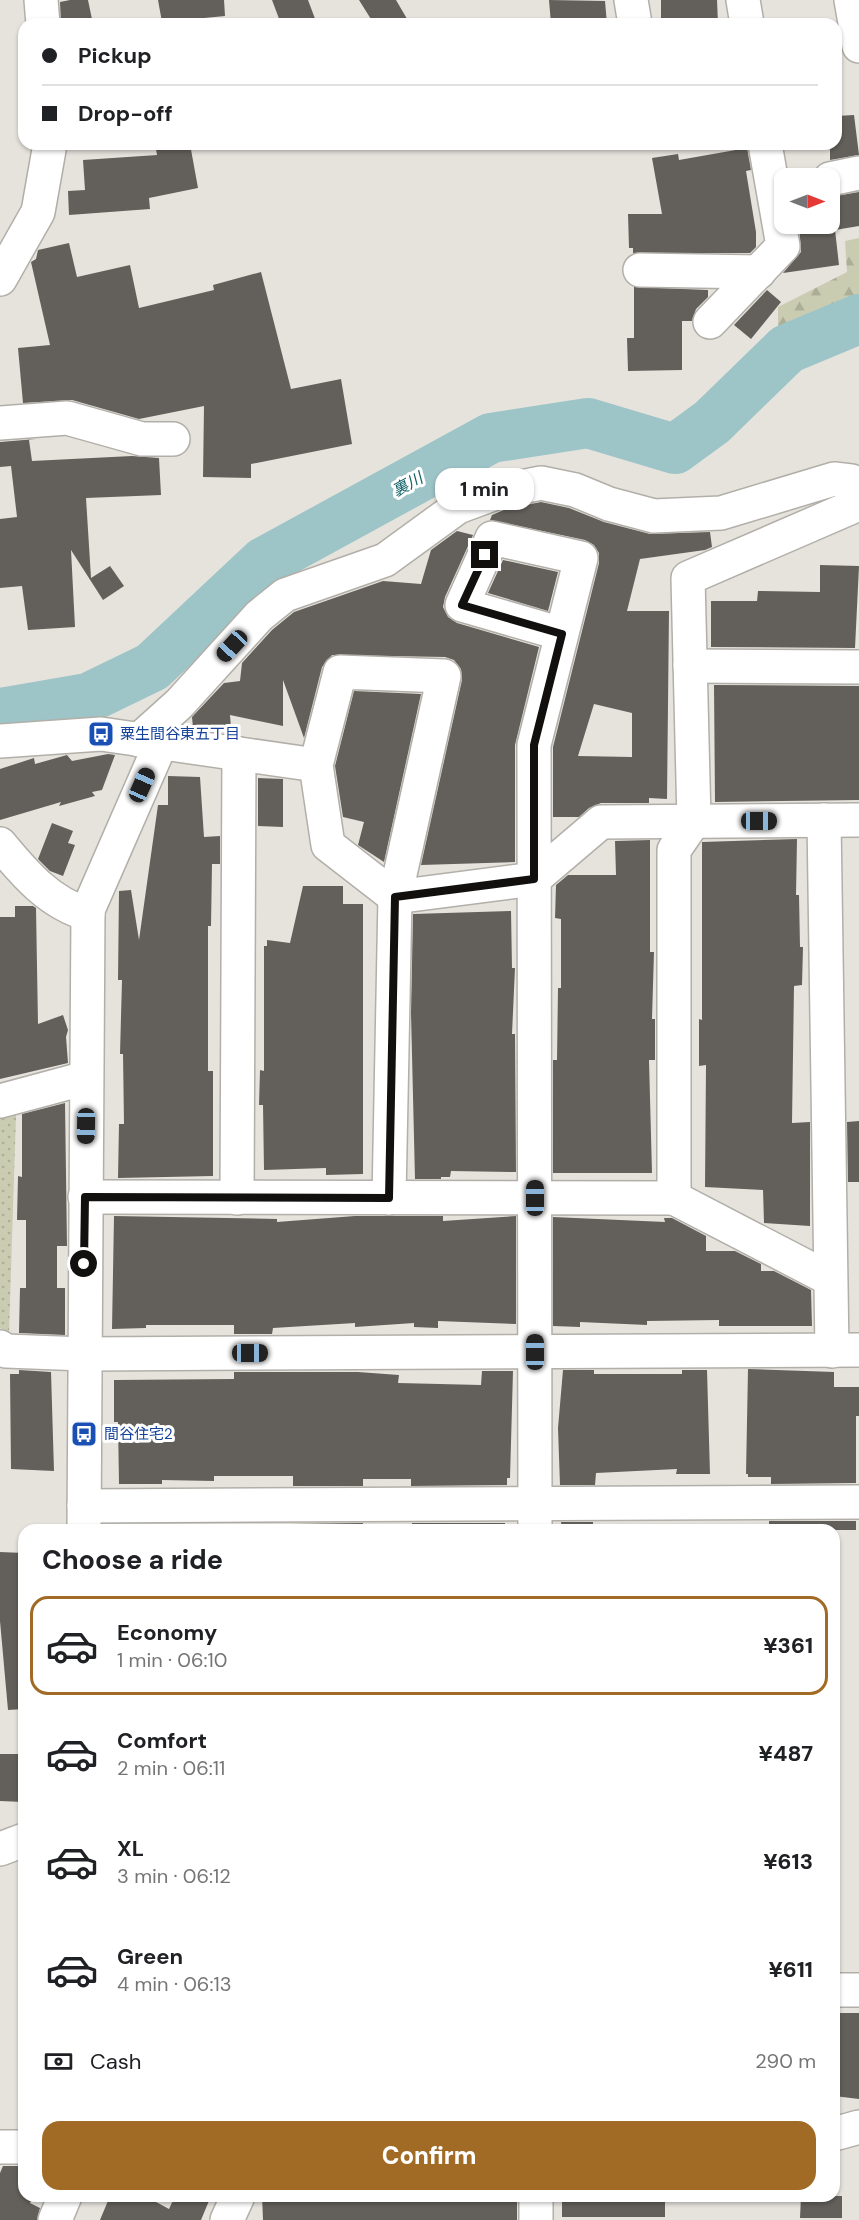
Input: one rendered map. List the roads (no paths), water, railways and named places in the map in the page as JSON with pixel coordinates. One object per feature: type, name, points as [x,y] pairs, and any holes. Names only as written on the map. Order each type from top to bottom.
[{"type":"street","points":[[41,0],[42,18]]},
{"type":"street","points":[[631,0],[634,18]]},
{"type":"street","points":[[743,0],[746,18]]},
{"type":"street","points":[[851,0],[859,46]]},
{"type":"street","points":[[0,279],[38,212],[49,150]]},
{"type":"street","points":[[767,150],[774,175]]},
{"type":"street","points":[[840,177],[859,173]]},
{"type":"street","points":[[710,322],[783,246],[782,234]]},
{"type":"street","points":[[640,270],[759,272]]},
{"type":"street","points":[[0,423],[67,418],[142,439],[173,439]]},
{"type":"street","points":[[674,1198],[674,850],[694,821],[688,578],[859,504],[851,481],[834,479],[721,513],[654,516],[609,504],[575,489],[541,483],[501,491],[458,507],[385,560],[285,596],[260,616],[179,704],[150,741],[88,914],[84,1518],[680,1516],[838,1511]]},
{"type":"street","points":[[535,1517],[534,745],[562,634]]},
{"type":"street","points":[[690,666],[859,667]]},
{"type":"street","points":[[389,1198],[395,897],[444,676],[340,672],[316,765],[328,844],[395,897],[534,879],[601,822],[859,820]]},
{"type":"street","points":[[0,741],[101,734],[316,765]]},
{"type":"street","points":[[237,1198],[239,754]]},
{"type":"street","points":[[0,1347],[6,1351],[84,1354],[846,1351],[830,1279],[824,820]]},
{"type":"street","points":[[0,844],[29,879],[73,910],[88,914]]},
{"type":"street","points":[[0,1101],[86,1078]]},
{"type":"street","points":[[85,1197],[674,1198],[830,1279]]},
{"type":"street","points":[[0,1849],[18,1842]]},
{"type":"street","points":[[840,1990],[859,1990]]},
{"type":"street","points":[[840,2132],[859,2127]]},
{"type":"street","points":[[0,2147],[18,2146]]},
{"type":"street","points":[[55,2220],[62,2202]]},
{"type":"street","points":[[227,2220],[235,2202]]},
{"type":"street","points":[[536,2202],[536,2220]]},
{"type":"waterway","name":"裏川","points":[[0,713],[88,698],[152,667],[264,562],[491,438],[588,423],[675,449],[712,422],[787,349],[859,319]]},
{"type":"place","name":"粟生間谷東五丁目","points":[[101,734]]},
{"type":"place","name":"間谷住宅2","points":[[84,1434]]}]
